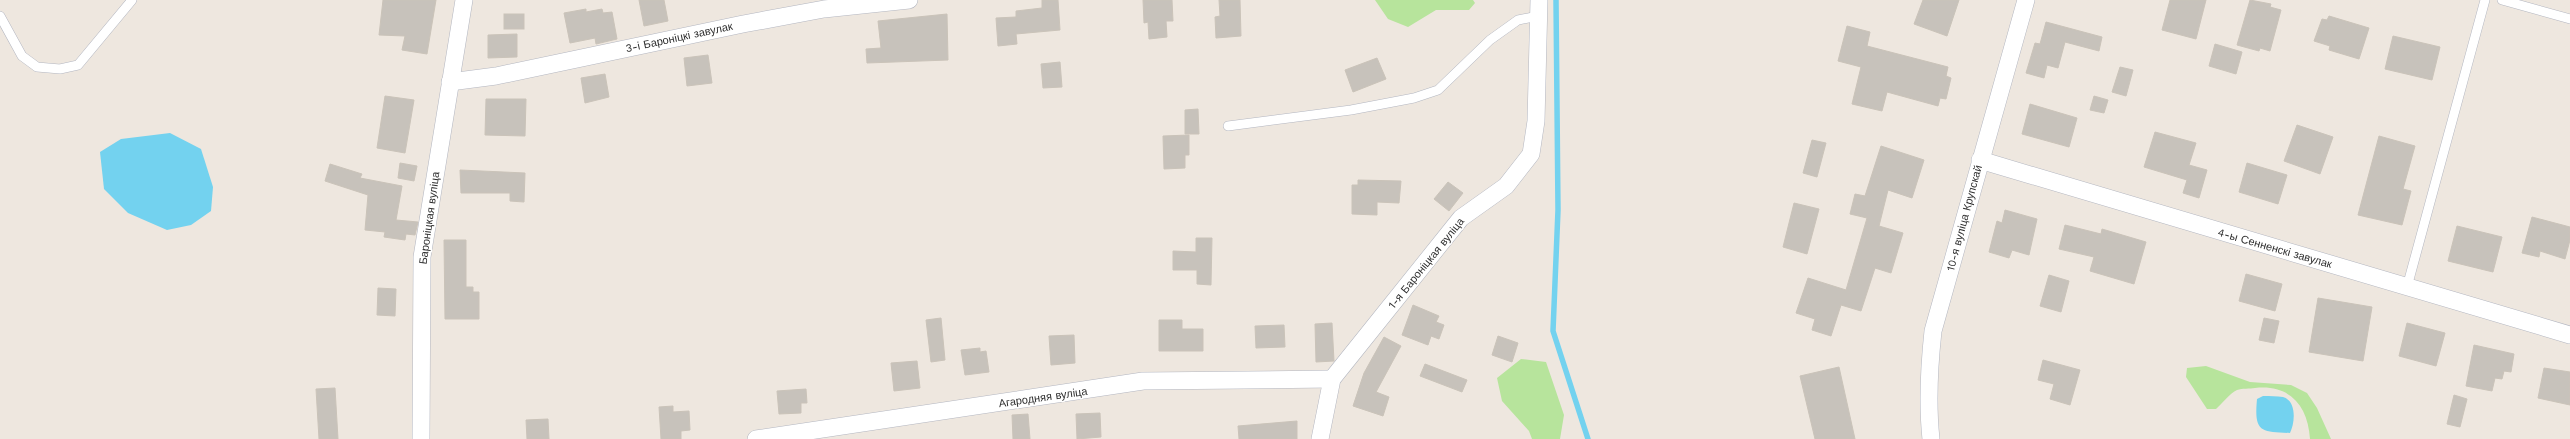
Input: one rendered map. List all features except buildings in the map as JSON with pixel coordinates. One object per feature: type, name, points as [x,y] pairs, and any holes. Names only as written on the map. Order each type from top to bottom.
[{"type":"street","name":"Бароніцкая вуліца","points":[[421,439],[422,257],[464,0]]},
{"type":"street","name":"3-і Бароніцкі завулак","points":[[450,82],[496,76],[824,9],[909,0]]},
{"type":"street","name":"10-я вуліца Крупскай","points":[[1931,439],[1928,409],[1928,373],[1933,331],[2026,0]]},
{"type":"street","name":"1-я Бароніцкая вуліца","points":[[1320,439],[1332,379],[1461,218],[1506,186],[1531,154],[1536,121],[1539,8]]},
{"type":"street","name":"4-ы Сенненскі завулак","points":[[1980,160],[2570,335]]},
{"type":"street","name":"Агародняя вуліца","points":[[756,439],[1143,381],[1332,379]]},
{"type":"lane","points":[[0,16],[22,56],[37,67],[60,69],[78,65],[132,0]]},
{"type":"lane","points":[[2407,287],[2485,0]]},
{"type":"lane","points":[[2502,0],[2570,19]]},
{"type":"lane","points":[[1228,126],[1351,110],[1414,98],[1438,90],[1490,40],[1518,20],[1539,8]]},
{"type":"green space","points":[[1375,0],[1473,0],[1475,3],[1469,10],[1436,10],[1408,27],[1388,19]]},
{"type":"green space","points":[[1521,359],[1546,362],[1564,415],[1560,439],[1532,439],[1529,431],[1502,401],[1497,378]]},
{"type":"green space","points":[[2206,366],[2250,382],[2291,385],[2307,393],[2317,408],[2331,439],[2310,439],[2308,427],[2301,407],[2287,394],[2278,390],[2267,388],[2239,389],[2234,391],[2216,409],[2207,409],[2186,377],[2187,368]]},
{"type":"water","points":[[170,133],[201,149],[213,187],[211,211],[191,225],[167,230],[128,213],[104,189],[100,152],[121,139]]},
{"type":"water","points":[[2263,396],[2283,397],[2288,399],[2291,403],[2294,418],[2290,433],[2266,431],[2258,424],[2256,410],[2257,399]]},
{"type":"waterway","points":[[1556,0],[1558,210],[1553,331],[1588,439]]}]
